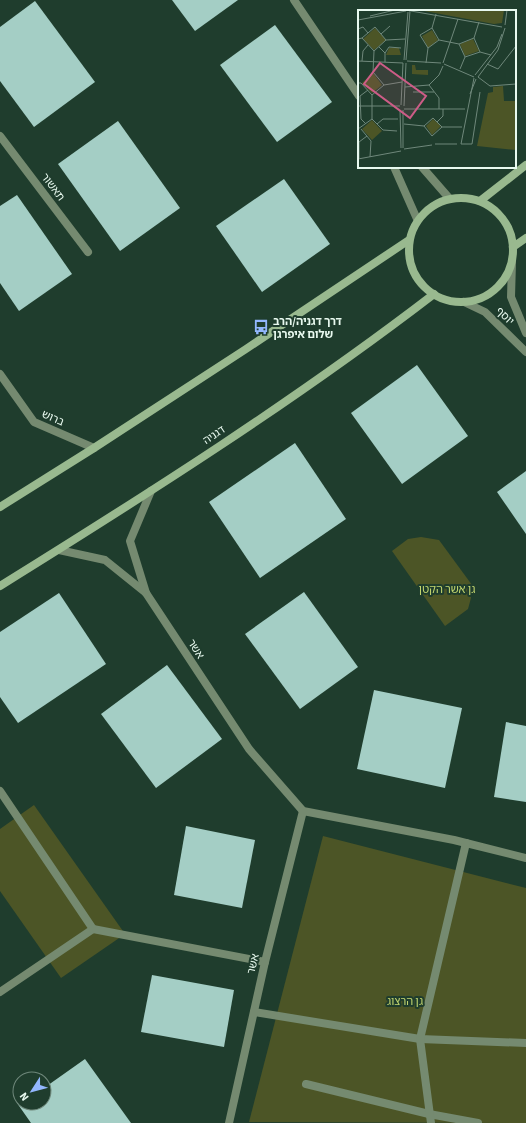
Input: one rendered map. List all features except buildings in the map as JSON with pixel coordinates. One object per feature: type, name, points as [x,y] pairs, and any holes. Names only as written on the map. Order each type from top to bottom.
[{"type":"street","points":[[294,0],[358,95]]},
{"type":"street","name":"תאשור","points":[[0,136],[88,252]]},
{"type":"street","points":[[480,201],[526,165]]},
{"type":"street","points":[[394,168],[417,219]]},
{"type":"street","points":[[423,168],[449,198]]},
{"type":"street","points":[[464,197],[480,201],[495,210],[507,225],[513,247],[512,262],[504,279],[491,293],[478,299],[464,302],[449,301],[422,286],[413,272],[409,258],[409,240],[417,219],[431,206],[449,198],[464,197]]},
{"type":"street","points":[[513,247],[526,238]]},
{"type":"street","points":[[0,506],[94,448],[409,240]]},
{"type":"street","name":"יוסף","points":[[512,262],[511,297],[526,334]]},
{"type":"street","name":"דגניה","points":[[0,586],[151,491],[288,400],[434,294]]},
{"type":"street","name":"יוסף","points":[[464,302],[485,312],[526,352]]},
{"type":"street","name":"ברוש","points":[[0,374],[34,422],[94,448]]},
{"type":"street","name":"אשר","points":[[151,491],[130,541],[146,593],[249,749],[303,811],[265,962],[230,1123]]},
{"type":"street","name":"אשר","points":[[59,550],[105,560],[146,593]]},
{"type":"street","points":[[0,791],[93,929]]},
{"type":"street","points":[[303,811],[466,843],[526,858]]},
{"type":"street","points":[[431,1123],[420,1039],[466,843]]},
{"type":"street","points":[[0,992],[93,929],[265,962]]},
{"type":"street","points":[[254,1012],[420,1039],[526,1043]]},
{"type":"street","points":[[306,1084],[429,1114],[478,1123]]},
{"type":"green space","name":"גן אשר הקטן","points":[[421,537],[439,540],[472,585],[468,609],[445,626],[392,551],[408,539]]},
{"type":"green space","points":[[34,805],[125,934],[61,978],[0,891],[0,829]]},
{"type":"green space","name":"גן הרצוג","points":[[323,836],[526,888],[526,1123],[249,1122]]},
{"type":"place","name":"דרך דגניה/הרב שלום איפרגן","points":[[261,327]]}]
